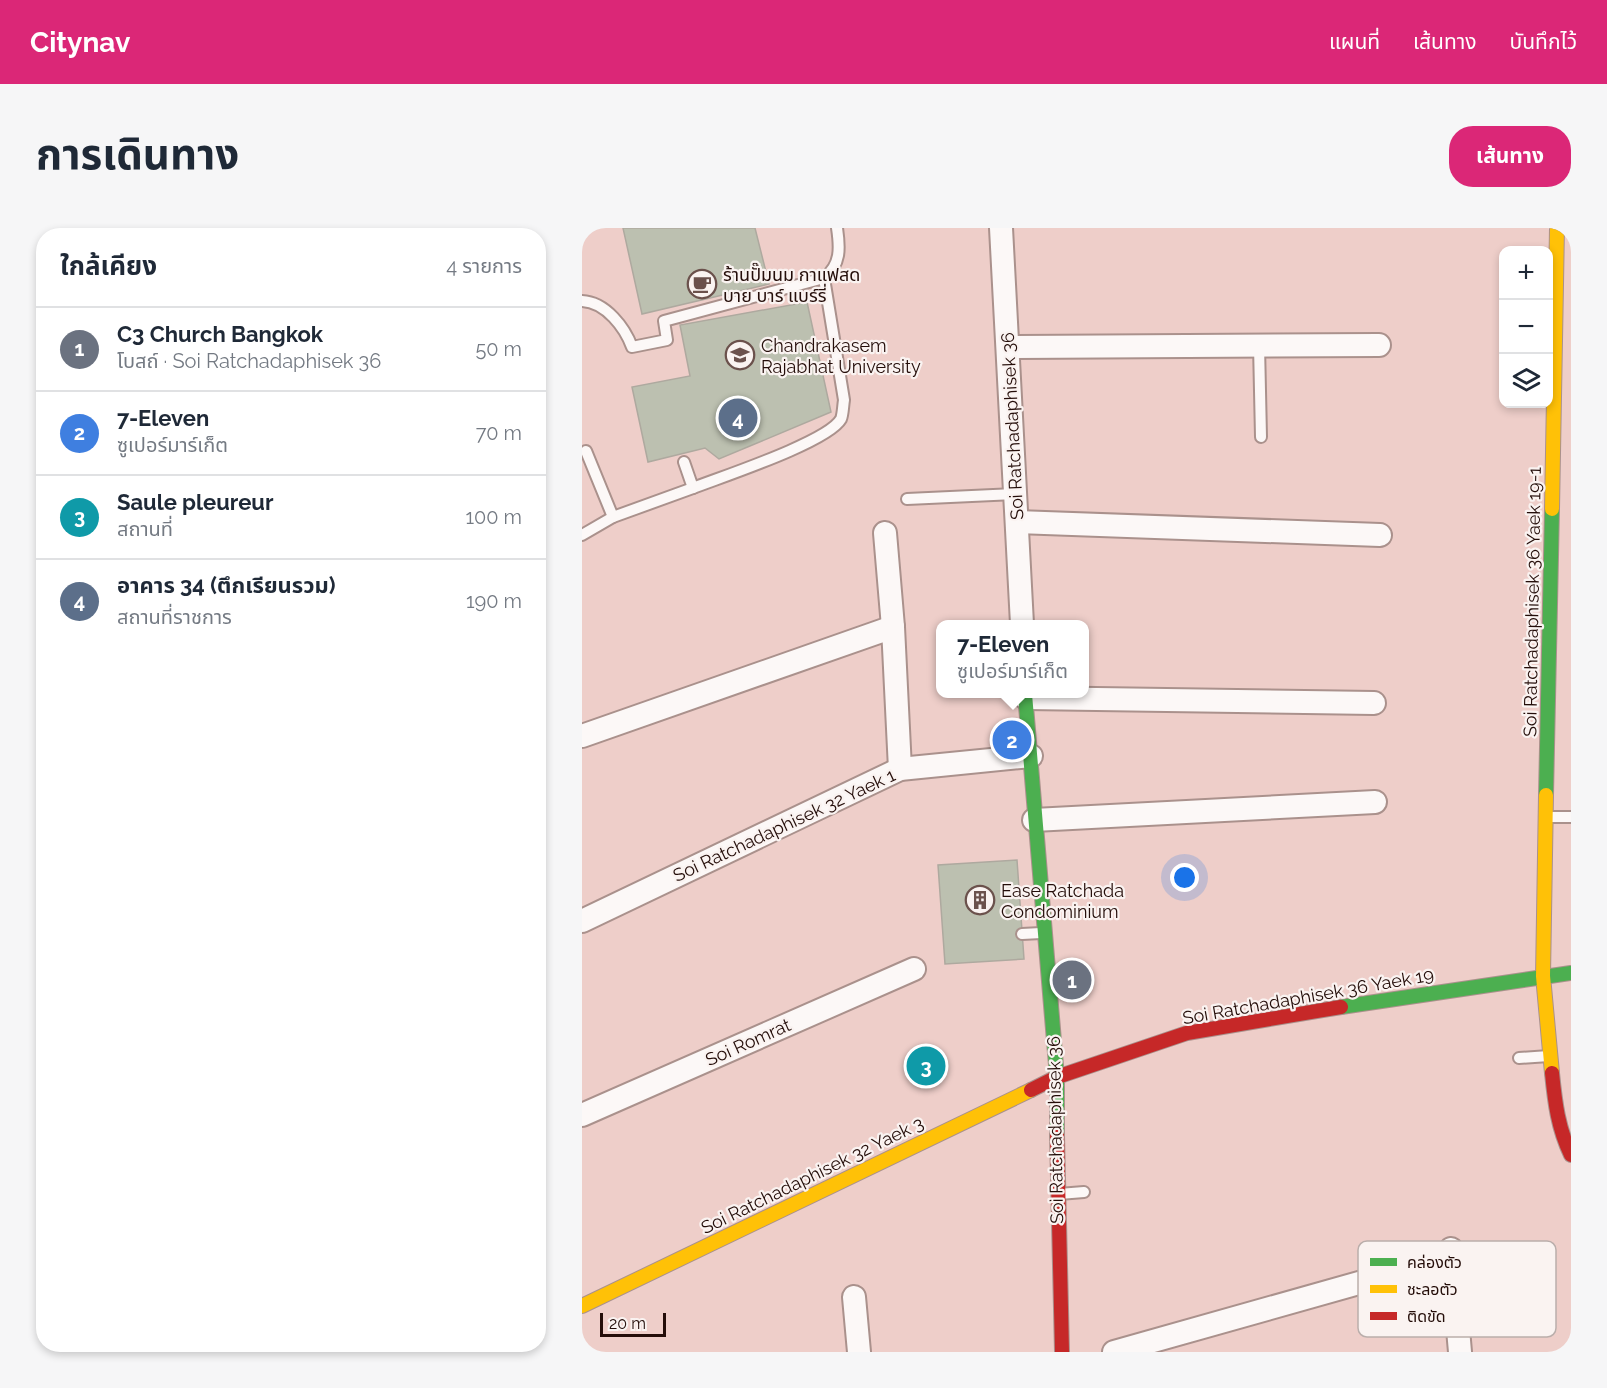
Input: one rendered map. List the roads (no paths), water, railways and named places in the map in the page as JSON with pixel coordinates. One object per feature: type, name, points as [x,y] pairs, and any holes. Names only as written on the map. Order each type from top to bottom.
[{"type":"street","name":"Soi Ratchadaphisek 36","points":[[1001,228],[1022,620]]},
{"type":"street","name":"Soi Ratchadaphisek 36 Yaek 19-1","points":[[1557,228],[1559,352],[1543,976],[1550,1056],[1558,1091],[1560,1132],[1571,1155]]},
{"type":"street","points":[[1009,346],[1379,345]]},
{"type":"street","points":[[1017,522],[1380,535]]},
{"type":"street","points":[[885,533],[893,627],[900,769]]},
{"type":"street","points":[[582,736],[893,627]]},
{"type":"street","points":[[1089,697],[1374,703]]},
{"type":"street","name":"Soi Ratchadaphisek 36","points":[[1026,698],[1034,820],[1057,1077],[1056,1194],[1062,1352]]},
{"type":"street","name":"Soi Ratchadaphisek 32 Yaek 1","points":[[582,921],[900,769],[1031,756]]},
{"type":"street","points":[[1034,820],[1375,802]]},
{"type":"street","name":"Soi Romrat","points":[[582,1115],[914,969]]},
{"type":"street","name":"Soi Ratchadaphisek 36 Yaek 19","points":[[1057,1077],[1187,1033],[1248,1021],[1571,973]]},
{"type":"street","name":"Soi Ratchadaphisek 32 Yaek 3","points":[[582,1306],[1057,1077]]},
{"type":"street","points":[[1114,1352],[1358,1283]]},
{"type":"street","points":[[854,1297],[859,1352]]},
{"type":"street","points":[[1459,1337],[1460,1352]]},
{"type":"lane","points":[[582,301],[611,315],[626,330],[632,347],[667,340],[664,321],[824,278],[833,271],[838,261],[837,228]]},
{"type":"lane","points":[[582,536],[613,517],[777,457],[831,429],[840,419],[844,400],[824,278]]},
{"type":"lane","points":[[1259,345],[1261,437]]},
{"type":"lane","points":[[586,451],[613,517]]},
{"type":"lane","points":[[684,462],[693,488]]},
{"type":"lane","points":[[907,499],[1015,494]]},
{"type":"lane","points":[[1546,817],[1571,817]]},
{"type":"lane","points":[[1022,934],[1044,933]]},
{"type":"lane","points":[[1512,981],[1513,995]]},
{"type":"lane","points":[[1519,1058],[1550,1056]]},
{"type":"lane","points":[[1056,1194],[1084,1192]]},
{"type":"place","name":"ร้านปั๊มนม กาแฟสด บาย บาร์ แบร์รี่","points":[[702,284]]},
{"type":"place","name":"Chandrakasem Rajabhat University","points":[[740,355]]},
{"type":"place","name":"อาคาร 34 (ตึกเรียนรวม)","points":[[738,418]]},
{"type":"place","name":"7-Eleven","points":[[1012,740]]},
{"type":"place","name":"Ease Ratchada Condominium","points":[[980,900]]},
{"type":"place","name":"C3 Church Bangkok","points":[[1072,980]]},
{"type":"place","name":"Saule pleureur","points":[[926,1066]]}]
